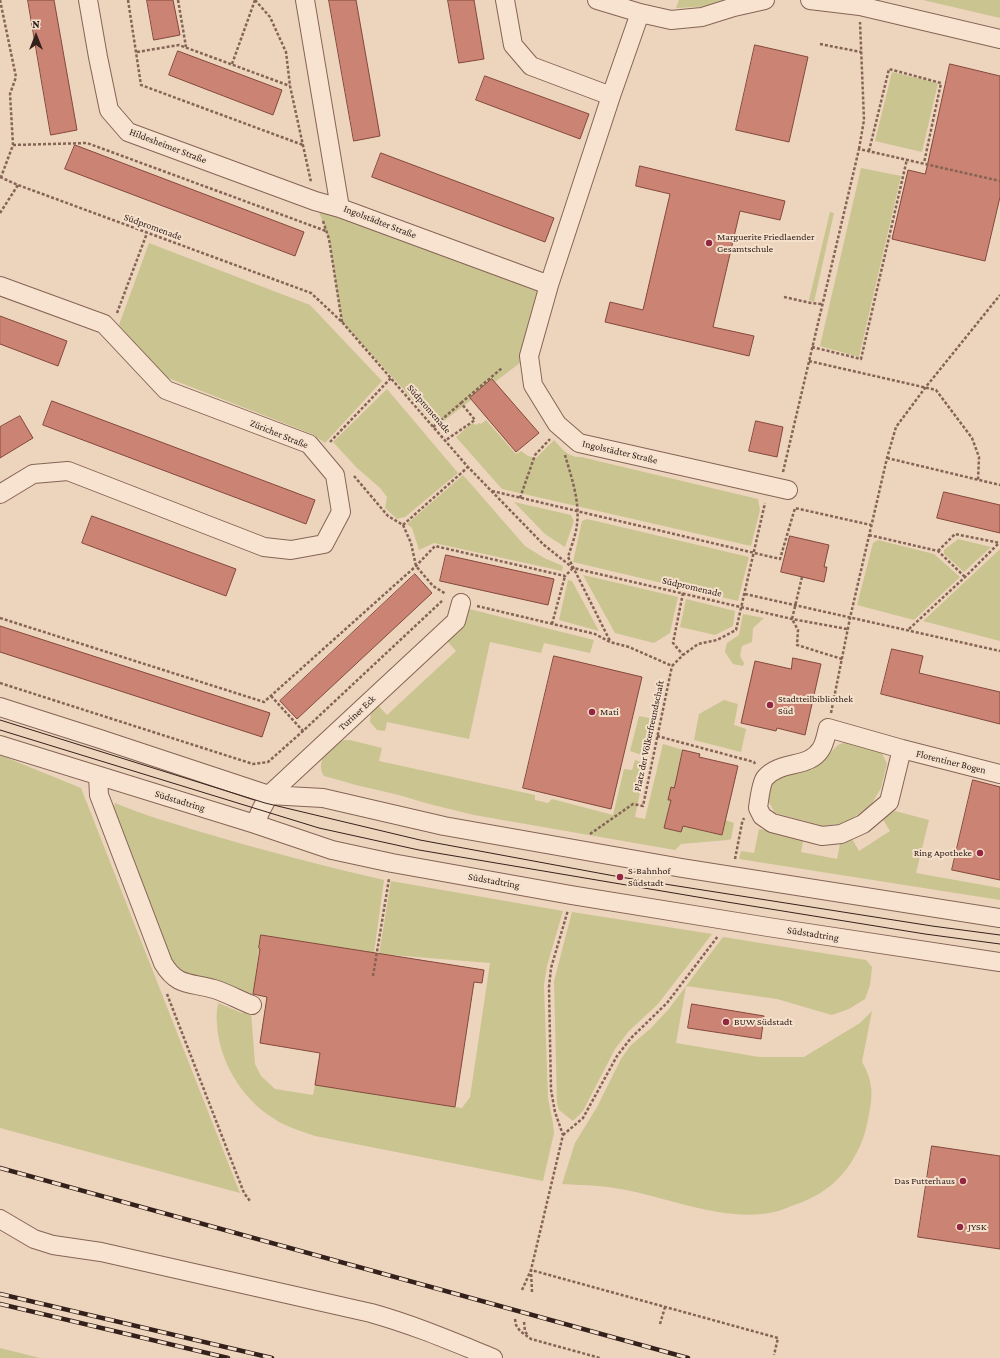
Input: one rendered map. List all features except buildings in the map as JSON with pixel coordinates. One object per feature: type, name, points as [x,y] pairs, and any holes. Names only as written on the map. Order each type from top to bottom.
[{"type":"street","name":"Hildesheimer Straße","points":[[88,0],[109,110],[128,132],[315,201],[340,208]]},
{"type":"street","name":"Ingolstädter Straße","points":[[305,0],[340,208],[549,285]]},
{"type":"street","points":[[505,0],[513,45],[531,66],[611,96]]},
{"type":"street","points":[[597,0],[640,13],[671,20],[702,17],[734,7],[765,0]]},
{"type":"street","points":[[810,0],[860,6],[1000,39]]},
{"type":"street","name":"Ingolstädter Straße","points":[[640,13],[549,285],[529,356],[533,385],[558,424],[579,443],[778,492]]},
{"type":"street","name":"Züricher Straße","points":[[0,286],[104,324],[166,390],[309,444],[335,475],[341,512],[324,544],[291,550],[264,547],[68,471],[33,474],[0,494]]},
{"type":"street","name":"Turiner Eck","points":[[255,824],[269,795],[456,621],[455,599]]},
{"type":"street","points":[[0,707],[269,795],[323,798],[444,826],[732,876],[1000,918]]},
{"type":"street","points":[[758,808],[764,779],[773,771],[804,763],[816,756],[822,748],[828,728]]},
{"type":"street","name":"Florentiner Bogen","points":[[828,728],[1000,774]]},
{"type":"street","name":"Südstadtring","points":[[0,745],[255,824],[332,850],[392,863],[571,895],[1000,962]]},
{"type":"street","name":"Florentiner Bogen","points":[[758,808],[762,816],[772,823],[822,836],[842,834],[863,824],[889,802],[902,749]]},
{"type":"street","points":[[98,776],[99,795],[163,963],[168,972],[182,982],[214,990],[252,1005]]},
{"type":"street","points":[[0,1219],[34,1239],[53,1245],[100,1252],[371,1313],[404,1322],[493,1358]]},
{"type":"path","points":[[0,0],[16,77],[10,94],[13,145],[1,177]]},
{"type":"path","points":[[128,0],[141,85],[303,145]]},
{"type":"path","points":[[178,0],[186,47]]},
{"type":"path","points":[[232,64],[255,0],[270,17],[286,52],[290,86],[315,201],[329,239],[342,322]]},
{"type":"path","points":[[352,474],[388,516],[403,524],[411,543],[416,566],[433,586],[455,599],[595,634],[610,642],[629,647],[672,666],[683,655],[698,644],[717,640],[736,630],[753,553],[778,492],[859,149],[864,120],[860,6]]},
{"type":"path","points":[[820,44],[861,52]]},
{"type":"path","points":[[137,52],[179,45],[290,86]]},
{"type":"path","points":[[869,151],[889,69],[941,83],[924,163]]},
{"type":"path","points":[[13,145],[87,143],[326,230]]},
{"type":"path","points":[[859,149],[1000,181]]},
{"type":"path","points":[[812,347],[860,359],[906,159]]},
{"type":"path","name":"Südpromenade","points":[[1,177],[18,185],[311,293],[342,322],[468,467],[544,545],[573,568],[792,619],[847,630]]},
{"type":"path","points":[[0,213],[18,185]]},
{"type":"path","points":[[111,331],[147,233]]},
{"type":"path","points":[[828,728],[847,630],[887,458],[896,427],[925,388],[1000,295]]},
{"type":"path","points":[[784,296],[811,303],[823,304]]},
{"type":"path","points":[[809,361],[936,390],[972,438],[979,457],[978,480]]},
{"type":"path","points":[[433,427],[502,368]]},
{"type":"path","points":[[309,444],[321,451],[390,378]]},
{"type":"path","points":[[446,440],[475,420],[461,403]]},
{"type":"path","points":[[520,498],[535,455],[554,436]]},
{"type":"path","points":[[565,455],[573,482],[578,512],[577,525],[568,557],[610,642]]},
{"type":"path","points":[[887,458],[1000,485]]},
{"type":"path","points":[[403,524],[468,467]]},
{"type":"path","points":[[492,491],[780,559],[795,508],[871,525]]},
{"type":"path","points":[[938,551],[955,534],[999,543]]},
{"type":"path","points":[[869,535],[938,551],[965,577]]},
{"type":"path","points":[[908,630],[999,543]]},
{"type":"path","points":[[0,618],[264,702],[416,566],[435,546],[564,576]]},
{"type":"path","points":[[552,624],[564,576],[573,568]]},
{"type":"path","points":[[802,577],[792,619],[798,630],[796,645],[842,658]]},
{"type":"path","points":[[683,593],[673,643],[683,655]]},
{"type":"path","points":[[745,594],[1000,651]]},
{"type":"path","points":[[0,683],[253,764],[268,762],[455,599]]},
{"type":"path","name":"Platz der Völkerfreundschaft","points":[[586,837],[633,804],[643,806],[672,666]]},
{"type":"path","points":[[271,696],[303,731]]},
{"type":"path","points":[[657,736],[754,762],[764,779]]},
{"type":"path","points":[[732,876],[742,823],[747,812],[758,808]]},
{"type":"path","points":[[373,976],[392,863]]},
{"type":"path","points":[[564,1135],[555,1112],[551,1090],[549,987],[551,968],[569,907]]},
{"type":"path","points":[[522,1290],[531,1270],[564,1135],[582,1118],[617,1056],[631,1038],[667,1003],[720,934],[724,919]]},
{"type":"path","points":[[531,1270],[532,1292]]},
{"type":"path","points":[[531,1270],[778,1338],[774,1355]]},
{"type":"path","points":[[660,1324],[665,1307]]},
{"type":"path","points":[[515,1319],[519,1330],[531,1339],[600,1358]]},
{"type":"path","points":[[524,1322],[525,1331],[531,1339]]},
{"type":"path","points":[[514,1332],[519,1330]]},
{"type":"shaded area","points":[[679,0],[734,0],[713,6],[676,8]]},
{"type":"shaded area","points":[[923,0],[1000,0],[1000,18]]},
{"type":"shaded area","points":[[892,72],[938,83],[922,152],[875,141]]},
{"type":"shaded area","points":[[861,168],[901,176],[859,357],[820,346]]},
{"type":"shaded area","points":[[315,201],[549,285],[529,356],[437,426],[342,322],[329,239]]},
{"type":"shaded area","points":[[830,212],[834,213],[814,302],[809,300]]},
{"type":"shaded area","points":[[149,243],[310,305],[382,381],[325,443],[312,434],[163,376],[119,325]]},
{"type":"shaded area","points":[[387,389],[458,473],[405,517],[397,519],[385,508],[387,497],[380,488],[356,467],[333,442]]},
{"type":"shaded area","points":[[486,420],[516,454],[521,451],[528,456],[536,458],[554,440],[560,447],[573,456],[758,499],[760,510],[751,546],[502,489],[456,437],[472,423],[476,425],[479,423],[481,424]]},
{"type":"shaded area","points":[[463,475],[525,546],[544,558],[563,566],[562,571],[434,543],[419,550],[412,528],[407,524]]},
{"type":"shaded area","points":[[514,502],[571,515],[574,521],[565,547],[545,534]]},
{"type":"shaded area","points":[[587,519],[749,557],[738,601],[573,562],[582,521]]},
{"type":"shaded area","points":[[958,539],[991,547],[964,572],[944,554],[944,550]]},
{"type":"shaded area","points":[[878,540],[934,554],[960,577],[914,620],[857,605],[873,543]]},
{"type":"shaded area","points":[[1000,549],[1000,641],[923,621]]},
{"type":"shaded area","points":[[583,575],[678,597],[670,633],[654,643],[615,633]]},
{"type":"shaded area","points":[[568,580],[572,581],[599,631],[559,620]]},
{"type":"shaded area","points":[[686,599],[735,611],[733,626],[715,635],[680,627]]},
{"type":"shaded area","points":[[469,609],[594,640],[590,653],[544,643],[541,653],[490,642],[469,739],[387,722],[385,731],[377,730],[370,722],[371,712],[378,705],[387,715],[456,651],[447,641],[463,626]]},
{"type":"shaded area","points":[[743,614],[764,618],[753,628],[752,642],[742,646],[740,656],[744,663],[743,666],[733,664],[725,652],[727,643],[739,635]]},
{"type":"shaded area","points":[[724,700],[738,704],[734,725],[746,729],[741,752],[694,740],[699,714]]},
{"type":"shaded area","points":[[639,716],[649,718],[654,729],[647,757],[630,751]]},
{"type":"shaded area","points":[[344,740],[350,740],[382,748],[379,761],[535,795],[535,800],[548,803],[552,799],[613,815],[624,769],[632,770],[635,760],[646,764],[635,817],[645,819],[663,744],[683,750],[674,788],[668,800],[671,800],[664,828],[681,832],[690,796],[701,799],[694,829],[721,835],[725,820],[734,823],[731,839],[681,844],[675,850],[474,815],[324,776],[321,770],[321,765],[325,754],[334,745]]},
{"type":"shaded area","points":[[849,740],[881,751],[887,764],[881,788],[871,805],[846,823],[824,826],[775,813],[765,795],[771,778],[789,770],[812,770],[838,745]]},
{"type":"shaded area","points":[[0,755],[81,788],[240,1193],[0,1128]]},
{"type":"shaded area","points":[[115,803],[158,819],[224,839],[384,880],[374,953],[261,935],[252,1000],[173,969],[113,811]]},
{"type":"shaded area","points":[[895,811],[929,820],[916,873],[1000,888],[1000,900],[739,859],[741,851],[754,853],[759,829],[804,837],[801,852],[837,859],[840,844],[851,837],[859,851],[890,831],[882,818]]},
{"type":"shaded area","points":[[391,881],[563,911],[547,966],[544,985],[548,1098],[554,1133],[543,1181],[315,1136],[288,1126],[262,1110],[242,1090],[227,1065],[219,1038],[217,1019],[218,1003],[242,1013],[251,1011],[255,1064],[261,1076],[275,1089],[313,1095],[315,1085],[462,1108],[470,1097],[490,963],[379,954]]},
{"type":"shaded area","points":[[572,912],[712,934],[658,1004],[629,1031],[615,1049],[583,1111],[573,1121],[559,1110],[557,1103],[554,981]]},
{"type":"shaded area","points":[[723,937],[866,960],[872,967],[870,985],[865,999],[849,1009],[832,1015],[777,999],[686,986]]},
{"type":"shaded area","points":[[686,986],[676,1043],[759,1057],[804,1057],[860,1023],[872,1011],[862,1062],[869,1077],[871,1090],[871,1104],[865,1133],[855,1156],[849,1165],[829,1187],[811,1198],[778,1211],[758,1214],[738,1214],[717,1212],[614,1188],[562,1184],[575,1143],[597,1107],[621,1059],[630,1046],[650,1029],[668,1010]]},
{"type":"shaded area","points":[[0,1348],[40,1358],[0,1358]]},
{"type":"tram line","points":[[0,720],[265,803],[420,840],[620,877],[932,926],[1000,935]]},
{"type":"tram line","points":[[0,730],[319,828],[419,850],[727,902],[925,934],[1000,944]]},
{"type":"railway","points":[[0,1168],[688,1358]]},
{"type":"railway","points":[[0,1294],[272,1358]]},
{"type":"railway","points":[[0,1304],[228,1358]]},
{"type":"place","name":"Marguerite Friedlaender Gesamtschule","points":[[709,243]]},
{"type":"place","name":"Stadtteilbibliothek Süd","points":[[770,705]]},
{"type":"place","name":"Mati","points":[[592,712]]},
{"type":"place","name":"Ring Apotheke","points":[[980,853]]},
{"type":"place","name":"S-Bahnhof Südstadt","points":[[620,877]]},
{"type":"place","name":"BUW Südstadt","points":[[726,1022]]},
{"type":"place","name":"Das Futterhaus","points":[[963,1181]]},
{"type":"place","name":"JYSK","points":[[960,1227]]}]
